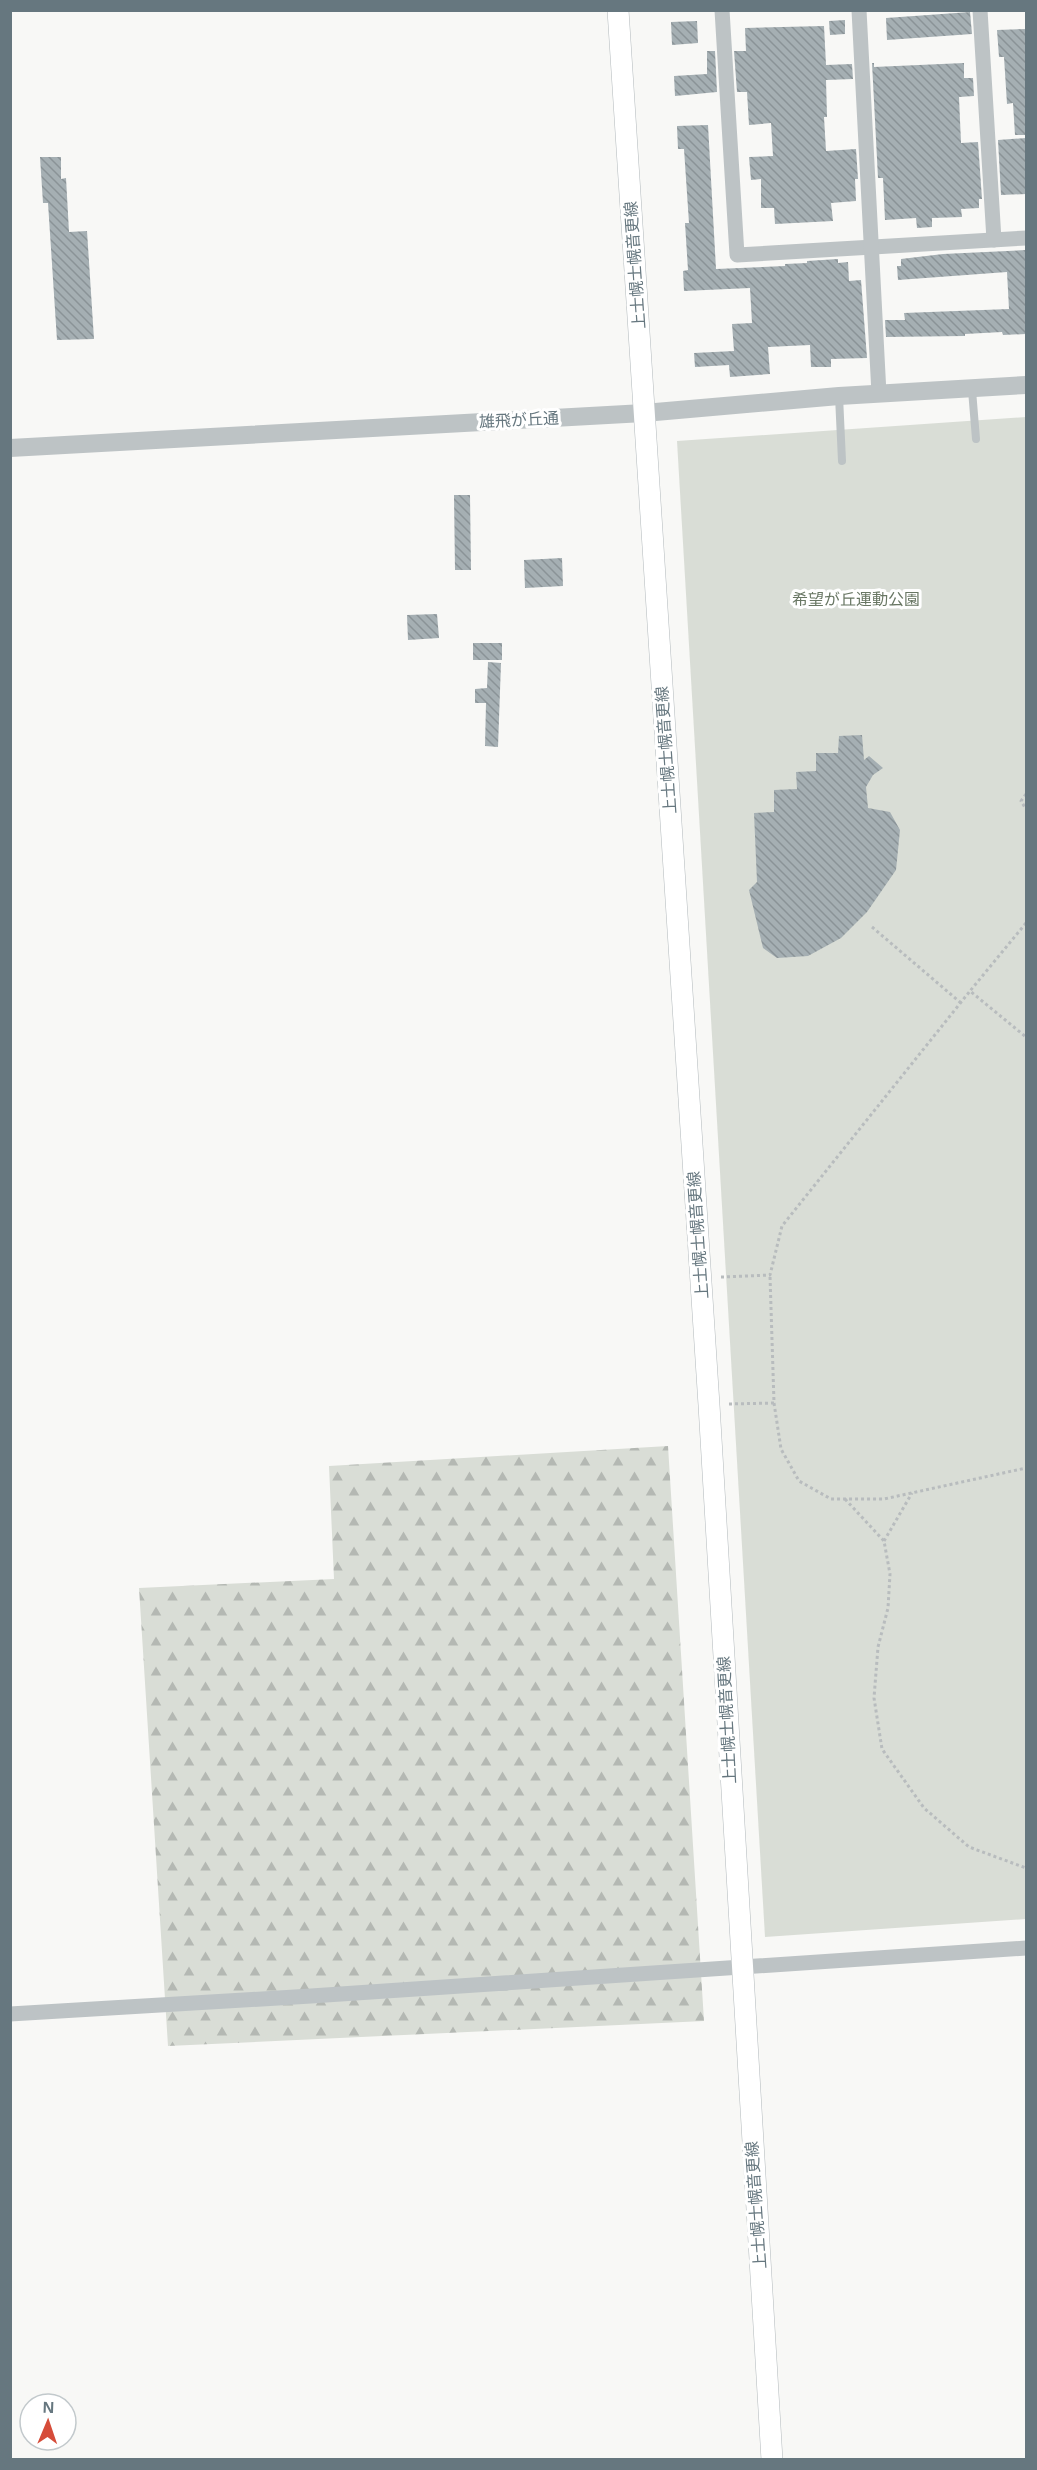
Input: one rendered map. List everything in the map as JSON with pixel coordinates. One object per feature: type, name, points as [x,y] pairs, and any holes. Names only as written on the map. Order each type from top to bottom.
[{"type":"main road","name":"上士幌士幌音更線","points":[[618,10],[709,1405],[772,2460]]},
{"type":"street","points":[[722,10],[737,255],[1026,238]]},
{"type":"street","points":[[860,10],[879,394]]},
{"type":"street","points":[[980,10],[994,240]]},
{"type":"street","name":"雄飛が丘通","points":[[10,448],[644,413],[839,396],[1026,385]]},
{"type":"street","points":[[10,2014],[1026,1948]]},
{"type":"lane","points":[[972,388],[976,439]]},
{"type":"lane","points":[[839,396],[842,461]]},
{"type":"path","points":[[1026,794],[1021,801],[1026,809]]},
{"type":"path","points":[[1026,923],[782,1226],[770,1275],[774,1403],[782,1449],[799,1481],[831,1499],[884,1499],[1026,1468]]},
{"type":"path","points":[[872,927],[961,1003]]},
{"type":"path","points":[[970,991],[1026,1037]]},
{"type":"path","points":[[700,1278],[770,1275]]},
{"type":"path","points":[[709,1405],[774,1403]]},
{"type":"path","points":[[884,1541],[912,1493]]},
{"type":"path","points":[[845,1499],[884,1541],[890,1574],[888,1608],[878,1647],[874,1698],[882,1749],[924,1808],[969,1847],[1026,1868]]},
{"type":"green space","name":"希望が丘運動公園","points":[[1026,417],[1026,1919],[765,1937],[677,441]]},
{"type":"green space","points":[[668,1446],[704,2021],[168,2046],[139,1588],[334,1579],[329,1466]]},
{"type":"building","points":[[970,12],[972,34],[887,40],[886,18]]},
{"type":"building","points":[[845,20],[845,34],[830,35],[829,21]]},
{"type":"building","points":[[697,21],[698,43],[672,45],[671,22]]},
{"type":"building","points":[[824,26],[826,65],[852,64],[853,79],[826,80],[827,117],[824,117],[826,151],[856,149],[858,179],[855,179],[856,201],[831,203],[833,221],[775,224],[774,208],[761,208],[761,179],[751,180],[749,157],[773,156],[771,123],[749,125],[747,92],[737,92],[734,51],[746,51],[745,28]]},
{"type":"building","points":[[1026,29],[1026,135],[1015,135],[1013,103],[1007,104],[1004,57],[999,57],[997,30]]},
{"type":"building","points":[[707,51],[715,51],[717,92],[675,96],[674,76],[707,74]]},
{"type":"building","points":[[872,63],[874,67],[964,63],[964,78],[973,78],[974,96],[959,97],[961,143],[978,142],[982,199],[979,199],[979,208],[961,209],[962,217],[932,218],[932,227],[917,228],[916,218],[885,220],[883,178],[878,178]]},
{"type":"building","points":[[708,125],[716,269],[785,266],[785,264],[807,263],[807,261],[838,259],[838,263],[848,262],[849,281],[861,280],[867,358],[831,359],[831,367],[811,367],[810,345],[768,347],[770,374],[730,377],[729,365],[695,367],[694,353],[734,351],[732,324],[752,323],[750,288],[684,291],[683,271],[688,270],[685,223],[689,223],[684,149],[678,149],[677,126]]},
{"type":"building","points":[[1026,138],[1026,194],[1001,195],[998,140]]},
{"type":"building","points":[[40,157],[61,157],[61,179],[66,178],[69,232],[87,231],[94,339],[57,340],[48,203],[43,203]]},
{"type":"building","points":[[1026,250],[1026,334],[1003,335],[1002,332],[965,334],[965,336],[886,337],[885,320],[905,320],[904,313],[1009,309],[1007,272],[898,280],[897,266],[901,266],[901,259],[943,254]]},
{"type":"building","points":[[454,495],[470,495],[471,570],[455,570]]},
{"type":"building","points":[[562,558],[563,586],[525,588],[524,560]]},
{"type":"building","points":[[437,614],[439,638],[408,640],[407,615]]},
{"type":"building","points":[[473,643],[502,643],[502,660],[473,660]]},
{"type":"building","points":[[488,662],[501,663],[498,747],[485,746],[486,703],[475,703],[475,689],[487,688]]},
{"type":"building","points":[[862,735],[864,760],[869,756],[883,768],[873,775],[866,787],[868,808],[890,812],[900,830],[896,870],[867,912],[841,938],[808,956],[777,958],[763,948],[749,890],[757,882],[754,813],[774,812],[774,790],[797,789],[796,772],[816,771],[816,753],[838,753],[839,736]]}]
